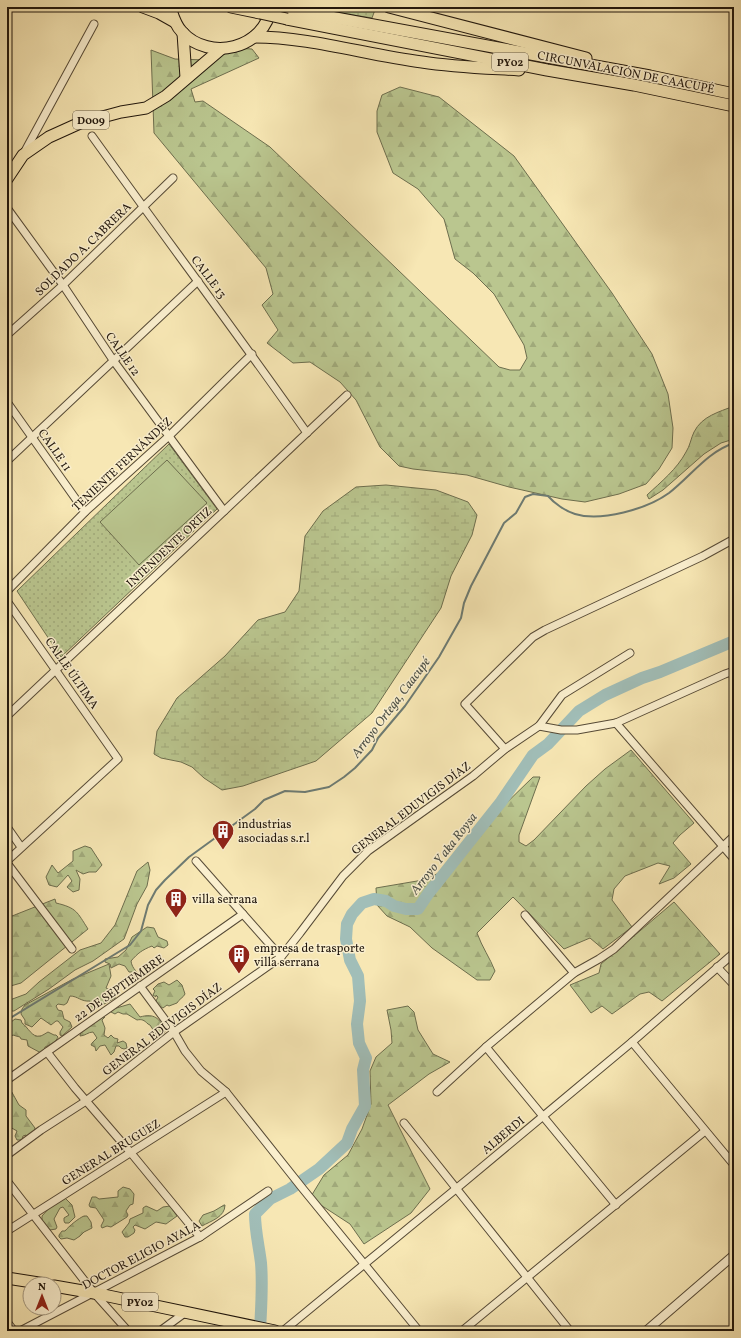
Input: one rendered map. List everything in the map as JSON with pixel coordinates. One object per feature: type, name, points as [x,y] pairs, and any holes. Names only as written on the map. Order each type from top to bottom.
[{"type":"main road","points":[[143,7],[159,13],[175,22]]},
{"type":"main road","name":"D009","points":[[170,7],[175,22],[183,33],[200,46],[221,50],[239,46],[254,37],[264,26],[270,13],[270,7]]},
{"type":"main road","name":"CIRCUNVALACIÓN DE CAACUPÉ","points":[[232,7],[260,12],[288,14],[650,76],[734,94]]},
{"type":"main road","name":"CIRCUNVALACIÓN DE CAACUPÉ","points":[[276,7],[288,14],[547,70],[634,85],[734,106]]},
{"type":"main road","points":[[389,7],[640,71],[650,76]]},
{"type":"main road","points":[[183,33],[186,78]]},
{"type":"main road","points":[[254,37],[310,42],[422,62],[532,72],[547,70]]},
{"type":"main road","name":"D009","points":[[7,179],[22,157],[49,137],[80,123],[121,112],[146,108],[166,96],[221,50]]},
{"type":"main road","points":[[7,1278],[22,1280]]},
{"type":"main road","name":"PY02","points":[[62,1287],[272,1330]]},
{"type":"street","points":[[22,157],[94,24]]},
{"type":"street","name":"CALLE 13","points":[[92,136],[252,354],[307,433]]},
{"type":"street","name":"SOLDADO A. CABRERA","points":[[7,335],[63,285],[173,178]]},
{"type":"street","name":"CALLE 12","points":[[7,208],[63,285],[114,360],[224,511]]},
{"type":"street","points":[[7,460],[198,281]]},
{"type":"street","name":"TENIENTE FERNÁNDEZ","points":[[7,591],[85,512],[169,436],[252,354]]},
{"type":"street","name":"INTENDENTE ORTIZ","points":[[7,716],[347,395]]},
{"type":"street","name":"CALLE 11","points":[[7,402],[85,512]]},
{"type":"street","points":[[505,749],[465,704],[533,637],[544,630],[703,556],[734,539]]},
{"type":"street","name":"CALLE ÚLTIMA","points":[[7,601],[118,759],[21,848]]},
{"type":"street","name":"GENERAL EDUVIGIS DÍAZ","points":[[7,1155],[86,1100],[174,1032],[281,957],[343,876],[368,851],[473,776],[505,749],[539,726],[562,695],[630,653]]},
{"type":"street","points":[[539,726],[561,730],[577,730],[616,723],[734,671]]},
{"type":"street","points":[[616,723],[734,859]]},
{"type":"street","points":[[7,827],[21,848],[7,862],[72,949]]},
{"type":"street","points":[[437,1092],[486,1047],[574,973],[614,949],[734,836]]},
{"type":"street","points":[[196,861],[281,957]]},
{"type":"street","name":"22 DE SEPTIEMBRE","points":[[7,1080],[243,914]]},
{"type":"street","points":[[525,915],[574,973]]},
{"type":"street","name":"ALBERDI","points":[[283,1331],[632,1042],[734,953]]},
{"type":"street","points":[[717,967],[734,985]]},
{"type":"street","points":[[140,986],[174,1032],[185,1051],[201,1071],[226,1092],[292,1176],[420,1331]]},
{"type":"street","points":[[632,1042],[734,1165]]},
{"type":"street","points":[[486,1047],[616,1205]]},
{"type":"street","points":[[47,1052],[75,1088],[200,1237]]},
{"type":"street","name":"GENERAL BRUGUEZ","points":[[7,1231],[226,1092]]},
{"type":"street","points":[[404,1123],[570,1331]]},
{"type":"street","points":[[462,1331],[616,1205],[704,1130]]},
{"type":"street","points":[[7,1181],[94,1293],[128,1331]]},
{"type":"street","name":"DOCTOR ELIGIO AYALA","points":[[20,1331],[200,1237],[268,1191]]},
{"type":"street","points":[[646,1331],[734,1255]]},
{"type":"street","points":[[160,1331],[187,1312]]},
{"type":"street","points":[[7,1322],[14,1331]]},
{"type":"green space","points":[[304,7],[376,7],[372,18]]},
{"type":"green space","points":[[234,48],[252,49],[259,58],[191,89],[195,102],[203,101],[270,147],[499,367],[510,370],[520,370],[527,358],[524,345],[494,294],[473,273],[455,259],[444,219],[418,189],[393,173],[377,132],[377,111],[382,95],[400,87],[439,97],[514,156],[612,293],[652,354],[668,394],[673,428],[672,448],[659,469],[646,484],[619,494],[585,502],[562,499],[509,487],[467,475],[399,466],[380,447],[356,400],[340,382],[310,362],[293,363],[267,343],[278,330],[262,305],[273,294],[266,268],[154,133],[151,50],[175,59],[206,60]]},
{"type":"green space","points":[[734,406],[734,439],[721,443],[704,454],[663,490],[649,499],[647,495],[668,475],[682,458],[689,447],[697,427],[711,415]]},
{"type":"green space","points":[[169,444],[217,509],[61,657],[17,591]]},
{"type":"green space","points":[[167,460],[207,503],[139,565],[100,522]]},
{"type":"green space","points":[[386,485],[436,490],[468,502],[477,515],[472,535],[451,576],[441,608],[372,713],[316,761],[243,786],[222,790],[204,778],[192,767],[181,762],[161,758],[154,754],[157,731],[177,698],[225,656],[258,620],[285,612],[299,591],[305,536],[323,511],[356,487]]},
{"type":"green space","points":[[631,750],[694,823],[673,843],[691,864],[674,878],[659,884],[670,866],[658,863],[625,876],[614,889],[612,900],[632,927],[603,949],[590,938],[564,949],[513,897],[477,933],[495,971],[490,980],[477,980],[432,948],[410,927],[387,916],[377,905],[376,888],[423,880],[437,874],[457,861],[494,815],[533,777],[540,777],[519,835],[519,842],[526,846],[534,840],[586,786],[605,769]]},
{"type":"green space","points":[[85,846],[91,848],[102,865],[96,872],[83,874],[76,870],[80,879],[79,890],[73,892],[67,887],[72,881],[68,875],[57,887],[49,885],[46,877],[52,865],[58,873],[73,861],[73,851]]},
{"type":"green space","points":[[148,862],[150,870],[147,886],[137,904],[124,939],[93,961],[75,970],[49,989],[14,1011],[7,1011],[7,1001],[26,994],[80,950],[101,943],[115,925],[137,871]]},
{"type":"green space","points":[[55,899],[56,903],[68,907],[76,912],[88,929],[21,983],[7,987],[7,918]]},
{"type":"green space","points":[[674,902],[720,954],[662,1001],[649,992],[640,994],[612,1014],[602,1006],[591,1013],[570,985],[599,973],[601,964]]},
{"type":"green space","points":[[147,927],[154,928],[158,937],[167,941],[168,945],[164,948],[157,946],[154,948],[152,946],[149,947],[140,952],[131,961],[134,969],[143,977],[141,979],[135,976],[132,972],[129,972],[125,966],[119,964],[111,968],[110,964],[105,962],[105,959],[118,957],[126,950],[132,937]]},
{"type":"green space","points":[[109,964],[111,976],[106,988],[116,994],[115,998],[95,1009],[91,1009],[89,1006],[90,1001],[84,1001],[73,996],[70,996],[67,1003],[64,1005],[58,1004],[56,1006],[58,1010],[62,1011],[64,1019],[70,1022],[72,1027],[62,1036],[60,1035],[60,1032],[63,1027],[58,1021],[51,1025],[41,1018],[32,1027],[25,1024],[25,1020],[21,1014],[25,1005],[73,979]]},
{"type":"green space","points":[[177,980],[182,985],[185,994],[177,1003],[169,1006],[167,1005],[163,1008],[159,1006],[156,1001],[158,997],[153,995],[155,991],[153,989],[158,984],[164,982],[169,985]]},
{"type":"green space","points":[[130,1004],[140,1017],[153,1016],[159,1020],[165,1031],[163,1035],[156,1034],[150,1025],[143,1020],[137,1020],[127,1014],[118,1012],[115,1014],[111,1012],[113,1009]]},
{"type":"green space","points":[[408,1006],[414,1012],[418,1030],[433,1054],[450,1062],[429,1074],[388,1105],[430,1189],[411,1213],[364,1244],[350,1224],[310,1198],[324,1175],[348,1155],[362,1129],[371,1104],[370,1071],[376,1057],[392,1043],[387,1010]]},
{"type":"green space","points":[[105,1017],[102,1020],[105,1028],[104,1035],[108,1038],[111,1035],[118,1039],[117,1043],[123,1041],[126,1043],[127,1048],[124,1049],[116,1046],[111,1055],[105,1045],[100,1046],[96,1051],[95,1047],[91,1045],[97,1038],[93,1032],[80,1036],[81,1031],[99,1018]]},
{"type":"green space","points":[[15,1019],[21,1020],[30,1032],[37,1036],[41,1036],[48,1032],[58,1037],[54,1042],[45,1047],[41,1053],[28,1046],[27,1040],[21,1039],[20,1037],[13,1035],[7,1039],[7,1025]]},
{"type":"green space","points":[[7,1087],[9,1087],[19,1105],[26,1110],[26,1116],[35,1128],[34,1134],[26,1138],[26,1135],[23,1136],[22,1140],[17,1140],[15,1136],[17,1131],[9,1125],[11,1121],[7,1114]]},
{"type":"green space","points":[[123,1187],[130,1189],[134,1194],[133,1204],[130,1205],[126,1211],[128,1215],[127,1217],[111,1227],[107,1226],[102,1228],[101,1226],[104,1220],[96,1208],[90,1207],[89,1205],[92,1197],[99,1199],[118,1197],[118,1191]]},
{"type":"green space","points":[[65,1198],[72,1205],[75,1217],[69,1223],[65,1223],[64,1218],[69,1215],[63,1207],[60,1208],[54,1219],[57,1227],[56,1229],[50,1230],[42,1220],[42,1216],[51,1206]]},
{"type":"green space","points":[[224,1205],[223,1213],[220,1216],[202,1226],[199,1221],[203,1215]]},
{"type":"green space","points":[[146,1206],[157,1211],[163,1207],[170,1206],[177,1216],[166,1224],[156,1222],[145,1229],[135,1225],[133,1227],[135,1230],[134,1233],[128,1237],[125,1237],[122,1232],[129,1223],[130,1219],[143,1213],[143,1208]]},
{"type":"green space","points":[[87,1216],[91,1222],[92,1228],[74,1240],[67,1238],[61,1239],[59,1237],[62,1231],[65,1231],[79,1218]]},
{"type":"waterway","name":"Arroyo Ortega, Caacupé","points":[[7,1020],[130,945],[141,931],[148,905],[156,890],[165,880],[189,857],[255,809],[264,800],[285,791],[305,792],[329,787],[355,768],[372,750],[378,738],[405,706],[439,657],[461,618],[464,603],[471,586],[504,523],[516,513],[525,497],[533,494],[548,496],[567,511],[586,516],[610,515],[636,509],[660,499],[669,493],[707,458],[724,447],[734,443]]},
{"type":"waterway","name":"Arroyo Y aka Roysa","points":[[260,1331],[262,1272],[255,1214],[270,1199],[290,1189],[319,1169],[347,1143],[352,1129],[365,1106],[363,1070],[366,1058],[359,1043],[357,1024],[360,1001],[358,976],[350,960],[346,939],[347,924],[352,914],[362,903],[374,899],[386,901],[394,906],[406,909],[418,909],[428,894],[501,802],[533,755],[548,744],[579,711],[605,695],[642,678],[734,641]]},
{"type":"place","name":"industrias asociadas s.r.l","points":[[223,850]]},
{"type":"place","name":"villa serrana","points":[[176,918]]},
{"type":"place","name":"empresa de trasporte villa serrana","points":[[239,974]]}]
